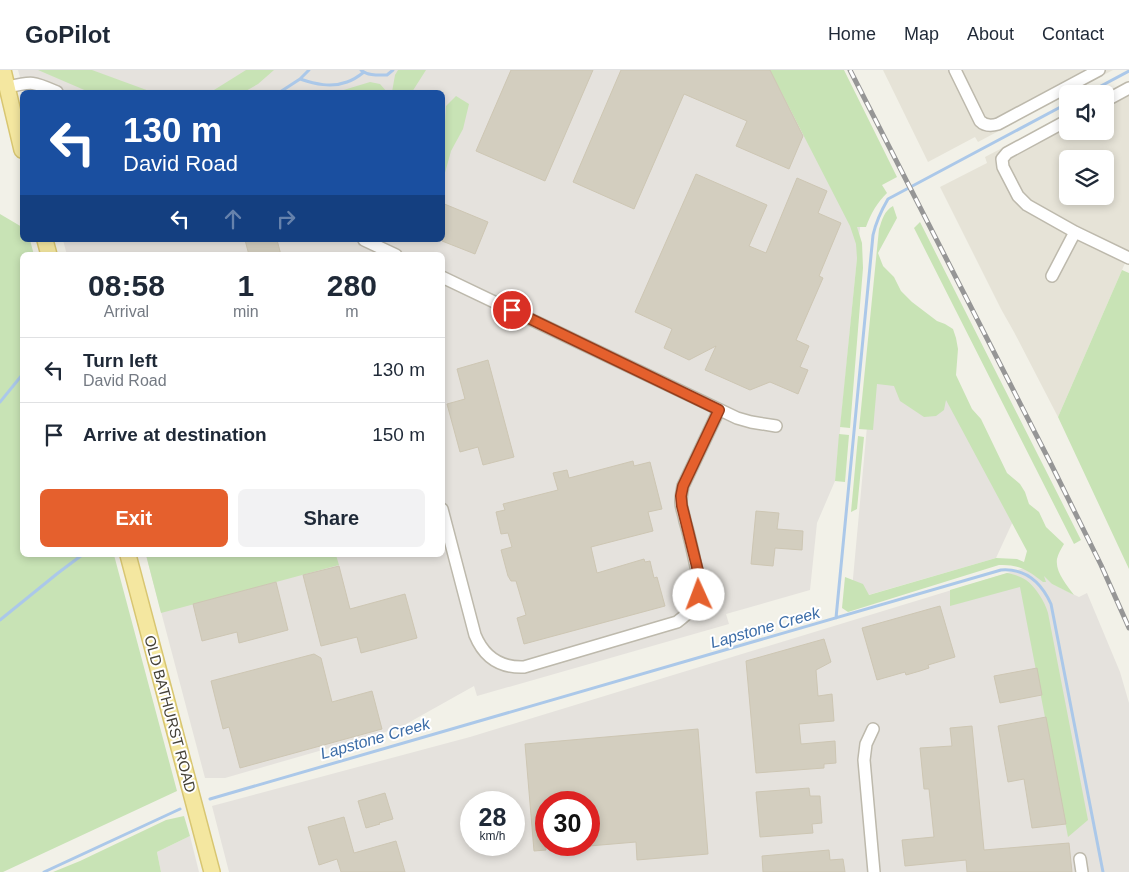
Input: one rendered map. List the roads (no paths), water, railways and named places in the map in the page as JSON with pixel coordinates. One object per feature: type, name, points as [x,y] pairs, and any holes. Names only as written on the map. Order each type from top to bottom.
[{"type":"main road","points":[[3,70],[20,141]]},
{"type":"main road","name":"OLD BATHURST ROAD","points":[[129,557],[212,872]]},
{"type":"street","points":[[955,70],[980,121],[985,125],[992,126],[1099,70]]},
{"type":"street","points":[[8,87],[31,82],[52,90]]},
{"type":"street","points":[[1114,96],[1129,88]]},
{"type":"street","points":[[1059,125],[1007,153],[1002,159],[1003,167],[1014,190],[1022,201],[1033,209],[1129,258]]},
{"type":"street","points":[[1052,276],[1075,232]]},
{"type":"street","points":[[368,242],[390,252]]},
{"type":"street","points":[[445,279],[719,410],[744,420],[776,426]]},
{"type":"street","points":[[445,520],[475,635],[482,649],[499,663],[514,667],[524,667],[676,622],[684,617],[692,608],[700,589],[699,575],[682,506],[682,491],[719,410]]},
{"type":"street","points":[[873,729],[866,744],[864,760],[874,872]]},
{"type":"street","points":[[1080,859],[1082,872]]},
{"type":"waterway","points":[[283,90],[300,79],[309,70]]},
{"type":"waterway","points":[[361,70],[370,74],[380,75],[387,75],[393,70]]},
{"type":"waterway","points":[[1103,85],[1129,71]]},
{"type":"waterway","points":[[300,79],[317,84],[335,85],[356,78],[364,72]]},
{"type":"waterway","points":[[836,618],[873,235],[881,212],[888,199],[1059,108]]},
{"type":"waterway","points":[[0,402],[20,377]]},
{"type":"waterway","points":[[0,620],[79,557]]},
{"type":"waterway","name":"Lapstone Creek","points":[[210,799],[1001,570],[1010,570],[1018,571],[1032,578],[1042,589],[1051,604],[1103,872]]},
{"type":"waterway","name":"Lapstone Creek","points":[[44,872],[180,809]]},
{"type":"railway","points":[[850,70],[1051,464],[1101,565],[1129,628]]}]
